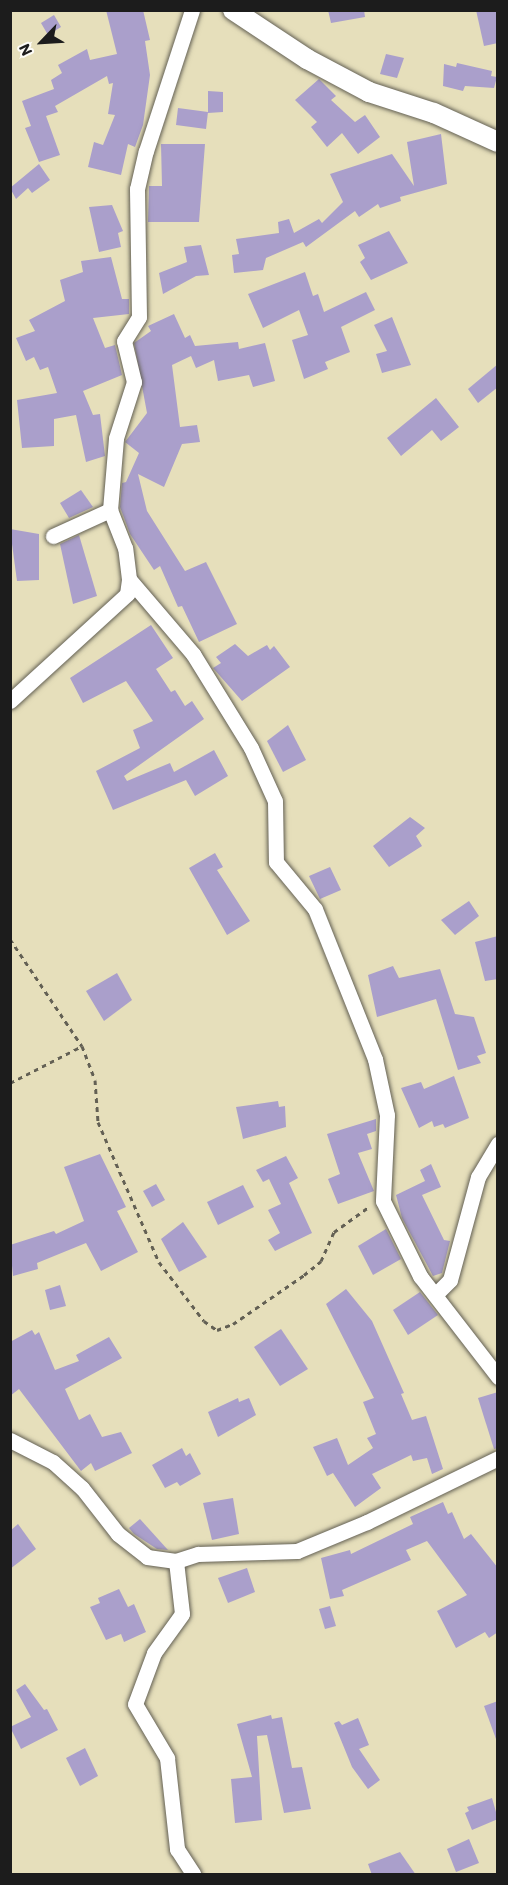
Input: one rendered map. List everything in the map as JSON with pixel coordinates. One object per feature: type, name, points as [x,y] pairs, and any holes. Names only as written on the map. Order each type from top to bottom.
[{"type":"street","points":[[10,701],[127,594],[129,579],[125,548],[110,510],[116,438],[134,382],[124,341],[139,316],[137,189],[192,10]]},
{"type":"street","points":[[232,10],[308,59],[369,92],[434,113],[498,142]]},
{"type":"street","points":[[53,536],[110,510]]},
{"type":"street","points":[[129,579],[193,654],[251,748],[275,801],[276,862],[315,909],[375,1059],[387,1115],[383,1201],[420,1276],[498,1377]]},
{"type":"street","points":[[435,1295],[450,1280],[478,1177],[498,1144]]},
{"type":"street","points":[[10,1440],[53,1462],[82,1488],[118,1534],[147,1557],[177,1561],[198,1554],[297,1551],[367,1522],[498,1458]]},
{"type":"street","points":[[177,1561],[182,1614],[154,1653],[135,1704],[166,1758],[177,1849],[193,1875]]},
{"type":"path","points":[[10,939],[82,1046],[95,1080],[98,1122],[159,1262],[204,1321],[218,1330],[233,1324],[304,1275],[321,1261],[334,1232],[365,1208],[383,1201]]},
{"type":"path","points":[[10,1083],[82,1046]]},
{"type":"building","points":[[106,10],[143,10],[150,40],[145,41],[150,75],[143,125],[135,147],[128,144],[121,175],[88,167],[94,142],[103,145],[115,115],[108,114],[113,83],[109,84],[107,76],[55,106],[58,112],[46,116],[60,155],[39,162],[25,128],[31,126],[22,101],[54,89],[51,80],[62,73],[58,65],[87,49],[90,60],[117,54]]},
{"type":"building","points":[[328,10],[364,10],[365,17],[331,23]]},
{"type":"building","points":[[476,10],[498,10],[498,43],[484,46]]},
{"type":"building","points":[[54,15],[61,27],[48,35],[41,23]]},
{"type":"building","points":[[386,54],[404,58],[397,78],[380,74]]},
{"type":"building","points":[[457,63],[492,71],[491,76],[497,77],[494,88],[465,86],[463,91],[443,86],[444,64],[456,67]]},
{"type":"building","points":[[319,79],[336,96],[331,100],[355,122],[365,115],[380,137],[358,154],[342,133],[327,147],[311,127],[317,122],[295,100]]},
{"type":"building","points":[[208,91],[223,92],[223,112],[208,113]]},
{"type":"building","points":[[178,108],[208,112],[206,129],[176,125]]},
{"type":"building","points":[[441,134],[447,184],[400,197],[401,201],[380,208],[378,204],[359,217],[355,211],[306,247],[303,242],[266,258],[263,270],[234,273],[232,255],[239,254],[236,239],[279,233],[278,222],[289,219],[294,233],[319,219],[322,223],[343,202],[330,174],[392,154],[414,186],[407,142]]},
{"type":"building","points":[[161,144],[205,144],[199,222],[148,222],[149,186],[162,186]]},
{"type":"building","points":[[39,164],[50,180],[32,193],[28,188],[16,199],[10,188]]},
{"type":"building","points":[[112,205],[123,231],[118,233],[121,247],[99,252],[89,207]]},
{"type":"building","points":[[389,231],[408,263],[371,280],[360,262],[365,258],[358,245]]},
{"type":"building","points":[[201,245],[209,275],[196,276],[163,294],[159,273],[187,262],[184,247]]},
{"type":"building","points":[[111,257],[122,299],[129,299],[129,314],[93,318],[105,348],[115,345],[122,375],[83,391],[93,415],[100,414],[105,456],[86,462],[76,415],[54,419],[54,446],[22,448],[17,400],[57,393],[48,367],[40,370],[34,357],[26,361],[16,338],[35,331],[29,320],[65,301],[60,280],[83,272],[81,261]]},
{"type":"building","points":[[305,272],[313,296],[318,294],[324,312],[366,292],[375,310],[341,327],[350,352],[325,362],[328,369],[304,379],[292,340],[308,335],[299,310],[263,328],[248,294]]},
{"type":"building","points":[[174,314],[185,338],[190,335],[195,346],[238,342],[239,349],[265,343],[275,381],[253,387],[249,375],[218,381],[214,360],[196,368],[191,356],[172,365],[180,427],[197,425],[200,442],[182,444],[164,487],[138,474],[147,511],[185,571],[206,562],[237,624],[199,642],[182,606],[178,607],[160,566],[154,570],[130,534],[120,507],[122,483],[126,482],[139,453],[125,442],[147,413],[134,343],[151,331],[148,326]]},
{"type":"building","points":[[392,317],[411,365],[382,373],[376,354],[387,351],[374,325]]},
{"type":"building","points":[[498,364],[498,387],[478,403],[468,389]]},
{"type":"building","points":[[436,398],[459,427],[441,441],[432,430],[401,456],[387,438]]},
{"type":"building","points":[[81,490],[93,507],[69,518],[60,503]]},
{"type":"building","points":[[10,529],[39,534],[39,580],[17,581]]},
{"type":"building","points":[[79,535],[97,596],[73,604],[60,544]]},
{"type":"building","points":[[151,625],[173,658],[156,669],[171,692],[175,690],[185,706],[192,701],[204,719],[124,776],[127,781],[170,763],[174,772],[214,750],[228,776],[195,796],[186,780],[113,810],[96,771],[140,748],[133,730],[153,721],[126,681],[83,703],[70,678]]},
{"type":"building","points":[[235,644],[248,656],[267,645],[270,650],[274,646],[290,667],[242,701],[213,668],[221,663],[216,657]]},
{"type":"building","points":[[288,725],[306,760],[283,772],[267,741]]},
{"type":"building","points":[[410,817],[425,828],[416,836],[422,846],[389,867],[373,846]]},
{"type":"building","points":[[215,853],[223,867],[217,870],[250,921],[227,935],[189,868]]},
{"type":"building","points":[[330,867],[341,890],[320,899],[309,876]]},
{"type":"building","points":[[469,901],[479,916],[455,935],[441,920]]},
{"type":"building","points":[[498,936],[498,979],[485,981],[475,942]]},
{"type":"building","points":[[393,966],[399,978],[440,969],[455,1014],[474,1017],[486,1053],[477,1056],[481,1063],[458,1070],[436,999],[377,1017],[368,975]]},
{"type":"building","points":[[117,973],[132,1000],[104,1021],[86,991]]},
{"type":"building","points":[[454,1076],[469,1118],[445,1128],[443,1124],[434,1127],[432,1121],[419,1128],[401,1088],[421,1082],[424,1089]]},
{"type":"building","points":[[278,1101],[279,1107],[285,1106],[286,1127],[243,1139],[236,1107]]},
{"type":"building","points":[[376,1119],[376,1131],[367,1134],[372,1149],[358,1153],[374,1191],[338,1204],[328,1179],[340,1174],[327,1134]]},
{"type":"building","points":[[100,1154],[126,1207],[117,1211],[138,1252],[101,1271],[86,1243],[37,1263],[38,1269],[13,1276],[10,1245],[54,1231],[56,1234],[84,1221],[64,1167]]},
{"type":"building","points":[[286,1156],[298,1178],[289,1183],[312,1233],[275,1251],[268,1240],[280,1233],[268,1210],[281,1204],[269,1179],[263,1182],[256,1170]]},
{"type":"building","points":[[431,1164],[441,1187],[422,1195],[444,1240],[450,1241],[442,1273],[433,1276],[402,1218],[396,1195],[425,1181],[420,1170]]},
{"type":"building","points":[[156,1184],[165,1200],[152,1207],[143,1191]]},
{"type":"building","points":[[243,1185],[254,1207],[218,1225],[207,1202]]},
{"type":"building","points":[[183,1222],[207,1257],[179,1272],[161,1239]]},
{"type":"building","points":[[386,1229],[401,1259],[373,1275],[358,1246]]},
{"type":"building","points":[[60,1285],[66,1306],[50,1310],[45,1290]]},
{"type":"building","points":[[346,1289],[372,1321],[404,1393],[401,1394],[412,1420],[426,1416],[443,1469],[432,1474],[427,1458],[413,1461],[411,1455],[372,1474],[381,1488],[355,1507],[333,1473],[327,1476],[313,1447],[337,1438],[348,1465],[373,1448],[367,1438],[376,1434],[363,1402],[374,1398],[326,1304]]},
{"type":"building","points":[[420,1292],[438,1315],[408,1335],[393,1310]]},
{"type":"building","points":[[281,1329],[308,1369],[280,1386],[254,1347]]},
{"type":"building","points":[[32,1330],[35,1335],[39,1332],[55,1370],[79,1361],[76,1355],[109,1337],[122,1358],[65,1389],[79,1420],[90,1414],[102,1437],[121,1432],[132,1453],[95,1471],[91,1463],[81,1471],[19,1389],[10,1396],[10,1342]]},
{"type":"building","points":[[498,1392],[498,1448],[494,1449],[478,1398]]},
{"type":"building","points":[[238,1398],[239,1402],[249,1398],[256,1415],[218,1437],[208,1412]]},
{"type":"building","points":[[182,1448],[186,1456],[190,1453],[201,1474],[180,1486],[177,1482],[165,1488],[152,1465]]},
{"type":"building","points":[[233,1498],[239,1534],[212,1540],[203,1503]]},
{"type":"building","points":[[443,1502],[448,1514],[452,1512],[464,1539],[471,1534],[498,1568],[498,1632],[489,1638],[485,1632],[456,1648],[437,1611],[467,1595],[427,1541],[406,1550],[411,1560],[342,1590],[344,1596],[330,1599],[321,1558],[350,1550],[351,1554],[413,1524],[410,1517]]},
{"type":"building","points":[[140,1519],[168,1550],[157,1549],[134,1534],[129,1528]]},
{"type":"building","points":[[18,1524],[36,1549],[10,1569],[10,1531]]},
{"type":"building","points":[[247,1568],[255,1592],[228,1603],[218,1578]]},
{"type":"building","points":[[119,1589],[128,1607],[134,1604],[146,1632],[124,1642],[121,1634],[106,1640],[90,1607],[100,1603],[98,1598]]},
{"type":"building","points":[[330,1606],[336,1626],[325,1629],[319,1609]]},
{"type":"building","points":[[25,1684],[44,1710],[47,1709],[58,1730],[21,1749],[10,1727],[31,1717],[16,1690]]},
{"type":"building","points":[[498,1701],[498,1739],[496,1739],[484,1706]]},
{"type":"building","points":[[271,1715],[272,1719],[282,1717],[292,1768],[302,1767],[311,1809],[284,1813],[267,1735],[257,1736],[262,1820],[235,1823],[231,1779],[252,1777],[237,1724]]},
{"type":"building","points":[[358,1718],[369,1745],[359,1749],[380,1780],[368,1789],[352,1767],[334,1723],[339,1721],[342,1725]]},
{"type":"building","points":[[85,1748],[98,1776],[80,1786],[66,1758]]},
{"type":"building","points":[[492,1798],[498,1819],[472,1830],[465,1813],[469,1811],[467,1807]]},
{"type":"building","points":[[469,1839],[479,1863],[456,1872],[447,1849]]},
{"type":"building","points":[[400,1852],[416,1875],[372,1875],[368,1864]]}]
